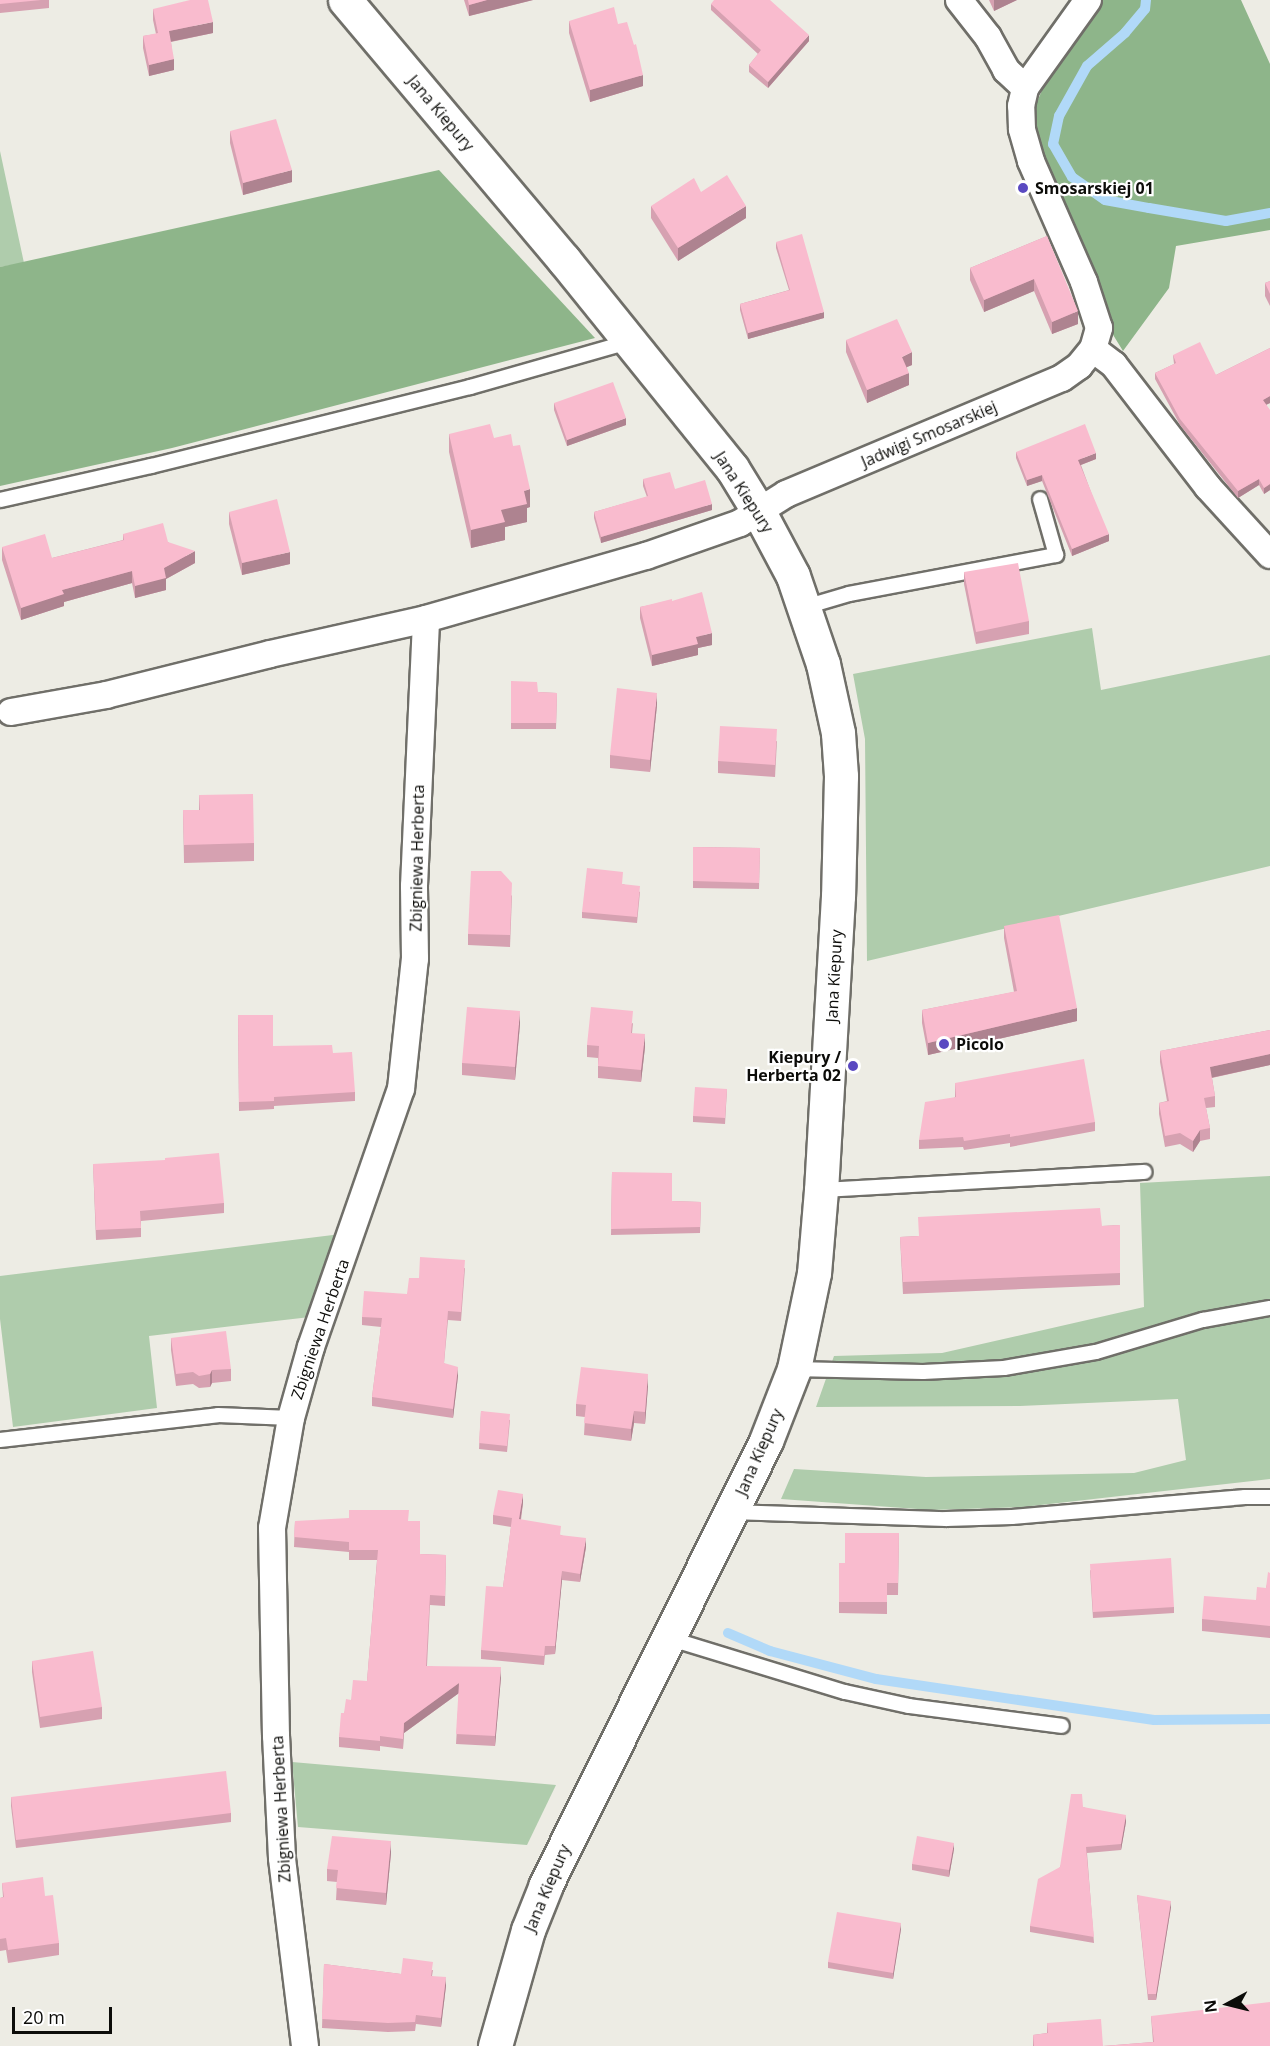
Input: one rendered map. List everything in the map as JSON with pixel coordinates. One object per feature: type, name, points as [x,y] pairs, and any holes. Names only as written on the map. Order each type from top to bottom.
[{"type":"street","name":"Jana Kiepury","points":[[345,0],[630,341],[732,468],[759,512],[793,576],[805,607],[834,706],[841,776],[836,932],[821,1190],[814,1274],[794,1369],[766,1441],[546,1885],[528,1930],[495,2046]]},
{"type":"street","points":[[959,0],[988,37],[1006,70],[1025,88]]},
{"type":"street","points":[[1088,0],[1025,88],[1021,106],[1022,129],[1031,161],[1094,308],[1099,328],[1093,349],[1114,365],[1208,487],[1270,555]]},
{"type":"street","name":"Jadwigi Smosarskiej","points":[[11,712],[106,695],[270,654],[426,619],[655,553],[740,523],[786,494],[1062,378],[1079,366],[1093,349]]},
{"type":"street","name":"Zbigniewa Herberta","points":[[305,2046],[282,1858],[276,1724],[272,1528],[291,1418],[311,1347],[401,1089],[415,959],[414,886],[426,619]]},
{"type":"lane","points":[[0,500],[151,466],[470,387],[630,341]]},
{"type":"lane","points":[[805,607],[849,594],[1056,555],[1040,500]]},
{"type":"lane","points":[[821,1190],[1144,1172]]},
{"type":"lane","points":[[794,1369],[923,1372],[1004,1368],[1096,1352],[1203,1320],[1270,1308]]},
{"type":"lane","points":[[0,1440],[218,1414],[291,1418]]},
{"type":"lane","points":[[731,1512],[946,1519],[990,1518],[1245,1497],[1270,1497]]},
{"type":"lane","points":[[668,1638],[877,1699],[909,1706],[1062,1726]]},
{"type":"green space","points":[[1097,0],[1241,0],[1270,64],[1270,230],[1176,246],[1169,288],[1123,351],[1107,325],[1038,154],[1034,109],[1048,76]]},
{"type":"green space","points":[[0,151],[24,263],[0,267]]},
{"type":"green space","points":[[439,170],[595,338],[172,448],[0,486],[0,267]]},
{"type":"green space","points":[[1092,628],[1101,690],[1270,655],[1270,866],[867,961],[865,739],[853,674]]},
{"type":"green space","points":[[1270,1176],[1270,1479],[1023,1507],[931,1510],[781,1499],[794,1469],[926,1477],[1134,1473],[1186,1460],[1178,1399],[1020,1406],[816,1407],[834,1356],[942,1353],[1144,1307],[1140,1183]]},
{"type":"green space","points":[[341,1234],[310,1317],[149,1336],[157,1408],[13,1427],[0,1319],[0,1276]]},
{"type":"green space","points":[[292,1762],[556,1785],[527,1845],[298,1827]]},
{"type":"building","points":[[0,0],[41,0],[0,4]]},
{"type":"building","points":[[190,0],[208,0],[213,22],[169,31],[174,59],[149,65],[143,36],[158,33],[153,9]]},
{"type":"building","points":[[468,0],[487,0],[469,5]]},
{"type":"building","points":[[714,0],[770,0],[809,35],[768,82],[749,65],[761,50],[711,4]]},
{"type":"building","points":[[614,7],[618,24],[627,22],[634,45],[636,44],[643,75],[590,90],[569,21]]},
{"type":"building","points":[[276,119],[292,170],[243,183],[230,131]]},
{"type":"building","points":[[727,175],[746,206],[678,248],[651,206],[694,178],[701,192]]},
{"type":"building","points":[[802,234],[824,312],[748,333],[740,304],[790,290],[776,242]]},
{"type":"building","points":[[1047,236],[1078,311],[1052,322],[1034,279],[984,300],[970,268]]},
{"type":"building","points":[[1270,281],[1270,294],[1265,283]]},
{"type":"building","points":[[897,319],[912,352],[902,357],[909,373],[867,390],[846,340]]},
{"type":"building","points":[[1200,342],[1216,375],[1270,348],[1270,396],[1263,400],[1270,410],[1270,484],[1264,488],[1259,479],[1238,491],[1180,419],[1155,373],[1176,363],[1173,355]]},
{"type":"building","points":[[613,382],[626,418],[567,440],[554,403]]},
{"type":"building","points":[[490,424],[494,438],[511,434],[513,446],[520,445],[530,489],[524,491],[527,504],[501,510],[505,522],[471,530],[449,434]]},
{"type":"building","points":[[1085,424],[1096,453],[1078,460],[1109,534],[1072,549],[1042,475],[1027,480],[1016,452]]},
{"type":"building","points":[[670,472],[675,489],[705,480],[712,504],[601,537],[594,512],[648,496],[643,479]]},
{"type":"building","points":[[277,499],[290,552],[242,563],[229,512]]},
{"type":"building","points":[[163,523],[168,542],[195,551],[164,568],[166,578],[135,586],[132,571],[62,590],[64,594],[21,608],[2,547],[45,534],[52,558],[124,540],[123,534]]},
{"type":"building","points":[[1018,563],[1029,621],[976,632],[964,572]]},
{"type":"building","points":[[702,592],[712,633],[696,637],[698,644],[652,655],[640,607]]},
{"type":"building","points":[[511,681],[537,682],[538,692],[557,693],[556,723],[511,723]]},
{"type":"building","points":[[617,688],[657,693],[650,760],[610,755]]},
{"type":"building","points":[[720,726],[777,729],[775,765],[718,761]]},
{"type":"building","points":[[253,794],[254,843],[184,845],[183,810],[200,810],[199,795]]},
{"type":"building","points":[[693,847],[760,848],[759,883],[693,881]]},
{"type":"building","points":[[587,868],[623,872],[622,884],[640,886],[637,917],[582,912]]},
{"type":"building","points":[[471,871],[501,871],[512,883],[510,935],[468,934]]},
{"type":"building","points":[[1059,915],[1077,1008],[928,1043],[922,1010],[1017,991],[1004,926]]},
{"type":"building","points":[[467,1007],[520,1011],[515,1067],[462,1063]]},
{"type":"building","points":[[591,1007],[633,1011],[631,1033],[645,1034],[641,1070],[598,1066],[599,1046],[587,1045]]},
{"type":"building","points":[[238,1015],[273,1015],[273,1046],[332,1045],[333,1053],[352,1052],[355,1092],[274,1097],[274,1101],[239,1102]]},
{"type":"building","points":[[1270,1030],[1270,1054],[1210,1067],[1215,1096],[1204,1098],[1210,1128],[1200,1130],[1193,1141],[1180,1133],[1165,1136],[1159,1103],[1169,1101],[1160,1051]]},
{"type":"building","points":[[1084,1059],[1095,1122],[1010,1137],[1010,1134],[964,1141],[963,1137],[919,1140],[925,1102],[956,1097],[955,1083]]},
{"type":"building","points":[[695,1087],[727,1089],[725,1118],[693,1116]]},
{"type":"building","points":[[219,1153],[224,1203],[140,1211],[141,1228],[96,1230],[93,1164],[165,1160],[165,1158]]},
{"type":"building","points":[[612,1172],[672,1173],[672,1201],[701,1202],[700,1227],[611,1229]]},
{"type":"building","points":[[1100,1208],[1102,1226],[1120,1225],[1120,1273],[903,1282],[900,1237],[919,1236],[918,1217]]},
{"type":"building","points":[[420,1257],[465,1260],[461,1312],[448,1311],[444,1363],[458,1367],[453,1409],[372,1397],[382,1318],[362,1317],[364,1291],[407,1294],[409,1278],[419,1278]]},
{"type":"building","points":[[226,1331],[231,1369],[212,1370],[210,1374],[199,1376],[193,1372],[176,1374],[171,1338]]},
{"type":"building","points":[[581,1367],[648,1374],[645,1412],[634,1411],[631,1429],[584,1423],[586,1405],[576,1404]]},
{"type":"building","points":[[481,1411],[510,1414],[507,1446],[479,1443]]},
{"type":"building","points":[[498,1490],[523,1494],[519,1519],[561,1526],[560,1535],[586,1538],[580,1574],[562,1571],[555,1646],[545,1646],[544,1656],[481,1650],[486,1586],[503,1587],[512,1518],[493,1515]]},
{"type":"building","points":[[349,1510],[409,1510],[408,1521],[420,1521],[420,1554],[446,1555],[445,1596],[430,1595],[426,1666],[501,1667],[495,1736],[456,1734],[459,1683],[404,1723],[403,1739],[380,1736],[380,1741],[339,1737],[341,1713],[344,1713],[346,1699],[351,1700],[353,1680],[367,1681],[378,1550],[349,1550],[349,1542],[294,1537],[295,1521],[349,1518]]},
{"type":"building","points":[[845,1533],[899,1533],[898,1583],[887,1583],[887,1602],[839,1602],[839,1563],[845,1563]]},
{"type":"building","points":[[1171,1558],[1174,1607],[1093,1612],[1090,1564]]},
{"type":"building","points":[[1268,1572],[1270,1573],[1270,1626],[1202,1619],[1204,1596],[1256,1600],[1257,1587],[1266,1588]]},
{"type":"building","points":[[93,1651],[102,1707],[40,1717],[32,1661]]},
{"type":"building","points":[[226,1771],[231,1813],[16,1840],[11,1797]]},
{"type":"building","points":[[1071,1794],[1082,1794],[1083,1807],[1126,1815],[1121,1844],[1086,1847],[1094,1937],[1030,1926],[1038,1879],[1060,1867]]},
{"type":"building","points":[[332,1836],[391,1841],[386,1893],[336,1888],[338,1870],[327,1869]]},
{"type":"building","points":[[917,1836],[954,1843],[949,1870],[912,1864]]},
{"type":"building","points":[[43,1877],[45,1896],[53,1895],[59,1943],[8,1950],[6,1938],[0,1939],[0,1898],[4,1897],[2,1883]]},
{"type":"building","points":[[1137,1895],[1171,1901],[1156,1994],[1148,1994]]},
{"type":"building","points":[[837,1912],[901,1923],[893,1973],[828,1962]]},
{"type":"building","points":[[403,1958],[433,1962],[431,1976],[446,1977],[441,2018],[416,2015],[415,2022],[388,2023],[322,2019],[324,1964],[401,1974]]},
{"type":"building","points":[[1270,2002],[1270,2046],[1103,2046],[1154,2042],[1151,2016]]},
{"type":"building","points":[[1101,2019],[1103,2046],[1034,2046],[1033,2035],[1048,2033],[1047,2023]]},
{"type":"waterway","points":[[1146,0],[1145,9],[1125,33],[1087,66],[1059,116],[1053,144],[1072,177],[1105,200],[1226,221],[1270,213]]},
{"type":"waterway","points":[[728,1633],[770,1651],[876,1679],[1154,1720],[1270,1719]]},
{"type":"place","name":"Smosarskiej 01","points":[[1023,188]]},
{"type":"place","name":"Picolo","points":[[944,1044]]},
{"type":"place","name":"Kiepury / Herberta 02","points":[[853,1066]]}]
